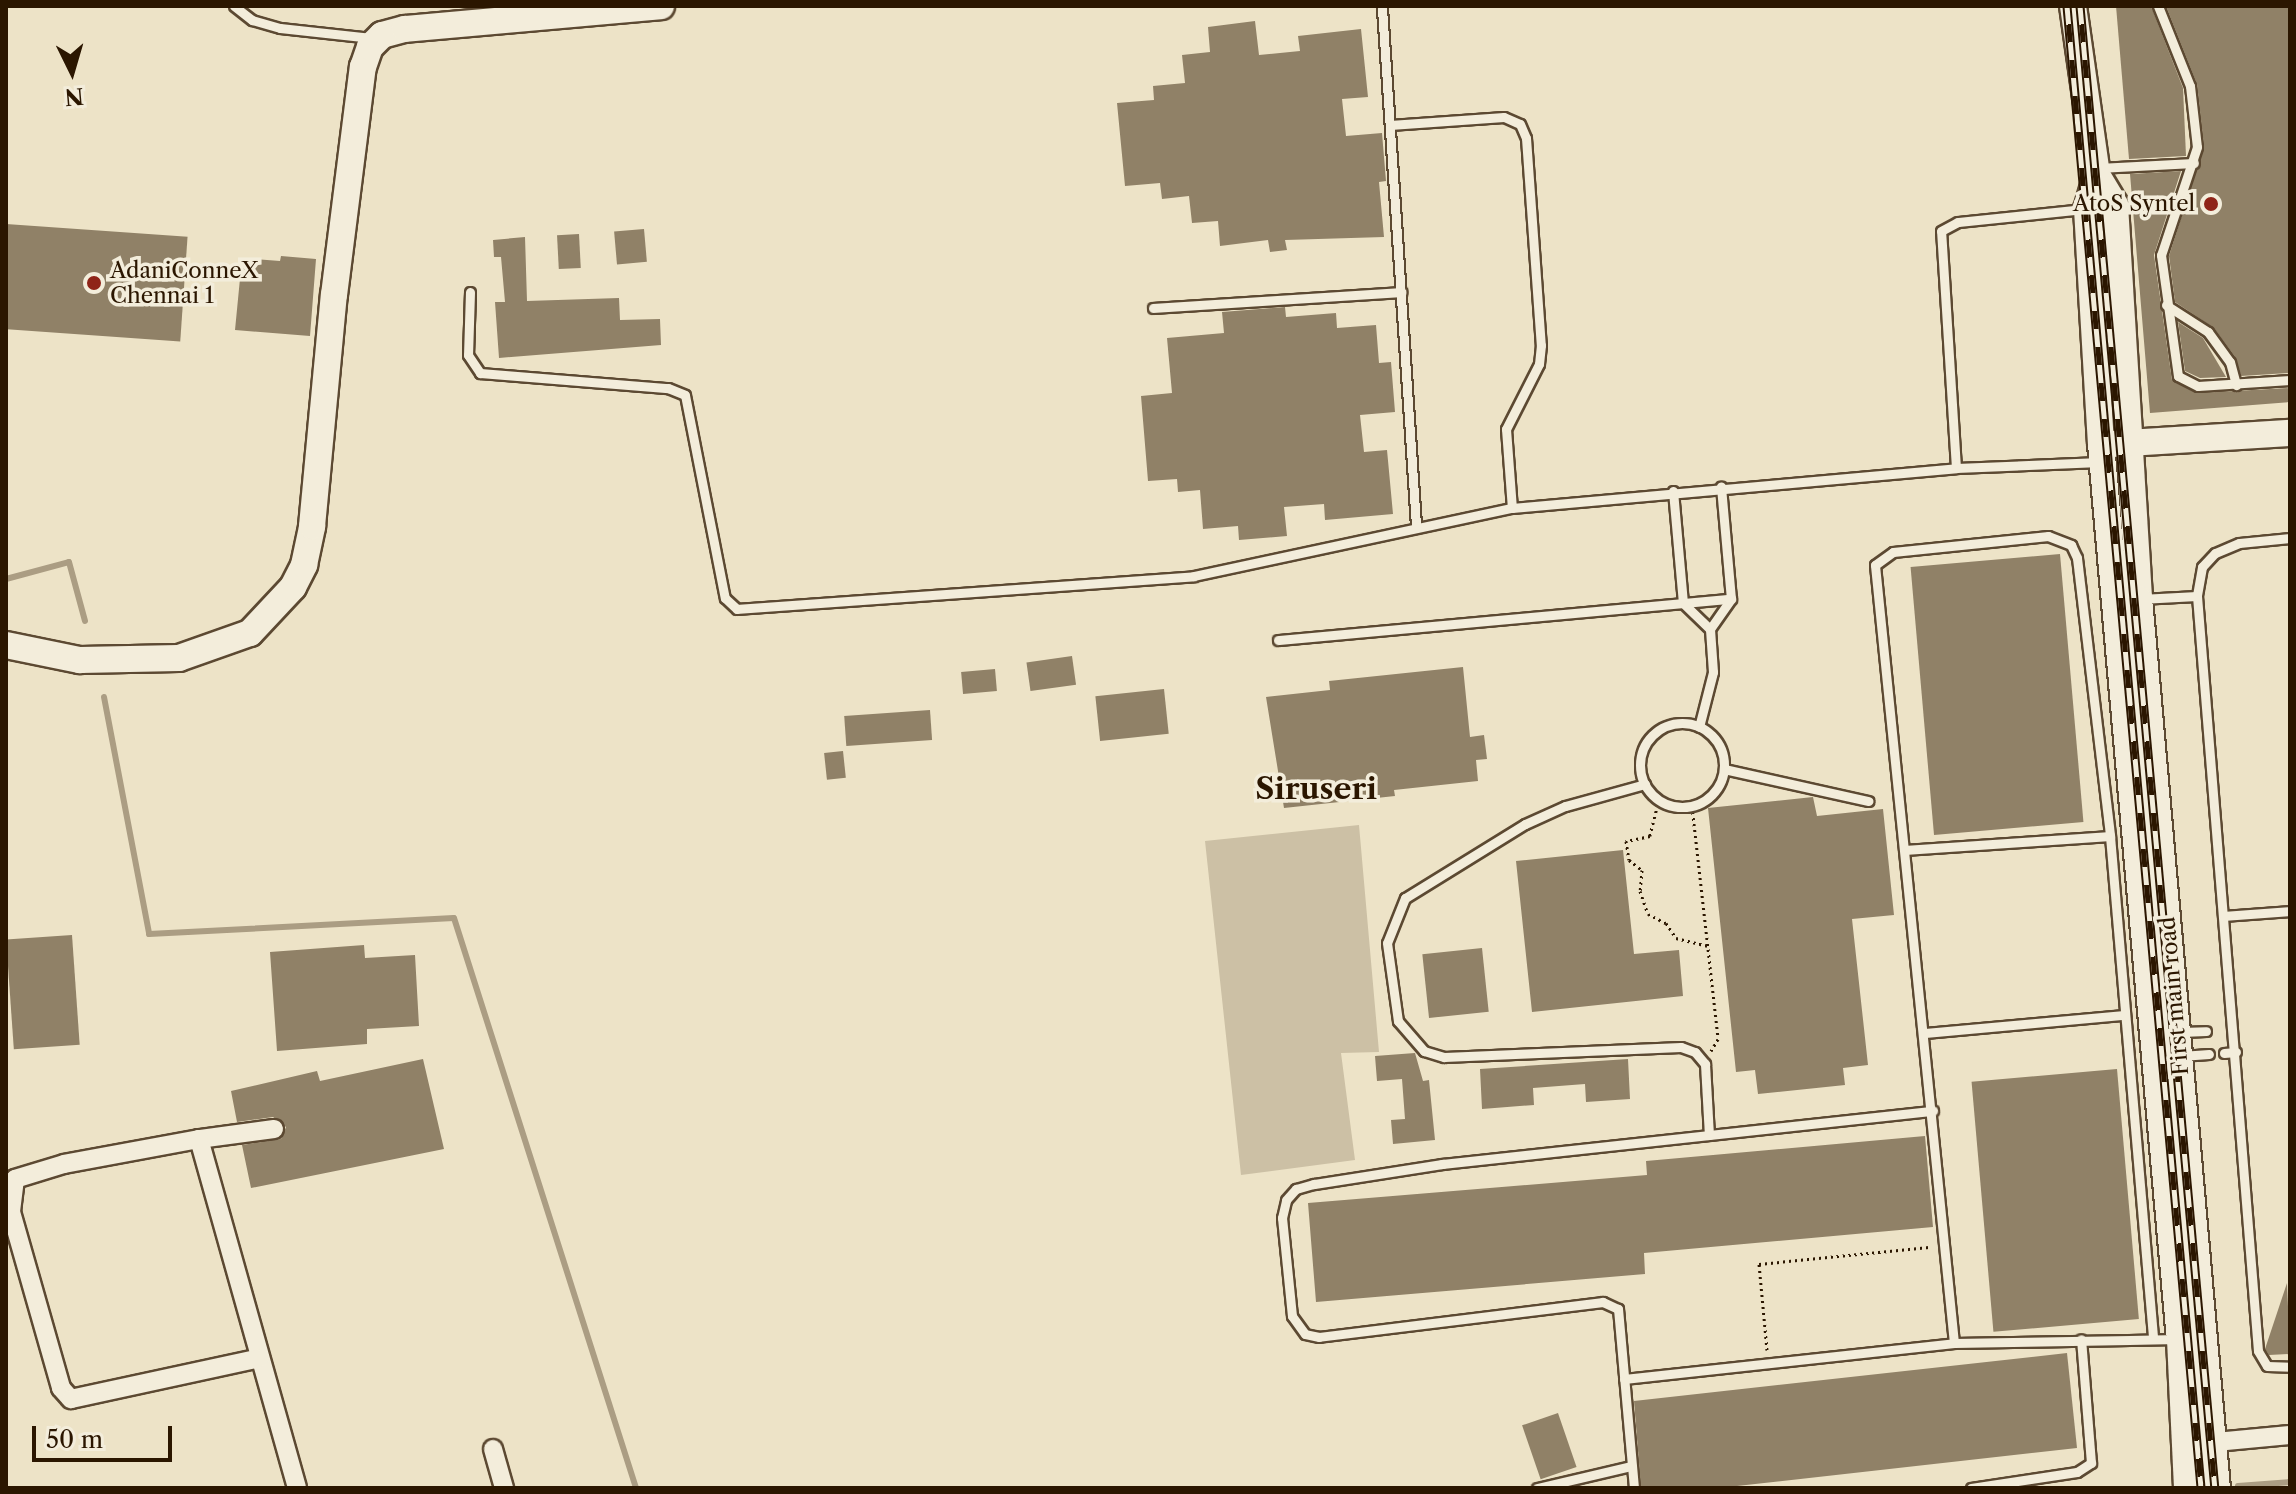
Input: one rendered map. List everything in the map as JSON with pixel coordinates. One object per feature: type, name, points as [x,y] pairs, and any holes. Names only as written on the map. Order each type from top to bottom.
[{"type":"street","points":[[6,645],[80,660],[130,662],[179,658],[250,633],[293,587],[304,565],[324,417],[363,67],[378,39],[436,25],[661,6]]},
{"type":"street","points":[[2073,6],[2097,171],[2115,205],[2129,444]]},
{"type":"street","points":[[2097,171],[2087,209],[2110,464],[2120,506],[2180,1339],[2187,1488]]},
{"type":"street","points":[[2110,464],[2129,444],[2290,433]]},
{"type":"street","name":"First main road","points":[[2120,506],[2139,599],[2217,1488]]},
{"type":"street","points":[[260,1358],[71,1399],[61,1388],[11,1212],[15,1179],[64,1164],[199,1139],[274,1129]]},
{"type":"street","points":[[199,1139],[297,1488]]},
{"type":"street","points":[[2184,1445],[2290,1435]]},
{"type":"street","points":[[493,1449],[504,1488]]},
{"type":"lane","points":[[234,6],[252,20],[280,28],[378,39]]},
{"type":"lane","points":[[2158,6],[2190,86],[2194,163],[2164,240],[2161,274],[2178,376],[2198,386],[2290,380]]},
{"type":"lane","points":[[1382,8],[1416,525]]},
{"type":"lane","points":[[1390,125],[1504,117],[1520,124],[1526,138],[1541,345],[1539,364],[1506,429],[1512,508]]},
{"type":"lane","points":[[2097,171],[2194,163]]},
{"type":"lane","points":[[1956,468],[1941,231],[1958,222],[2087,209]]},
{"type":"lane","points":[[470,292],[468,355],[480,373],[668,388],[685,395],[725,598],[737,609],[1160,580],[1236,568],[1416,525],[1512,508],[1721,486],[1956,468],[2110,464]]},
{"type":"lane","points":[[1153,308],[1401,292]]},
{"type":"lane","points":[[2166,305],[2215,339],[2230,362],[2236,385]]},
{"type":"lane","points":[[1699,727],[1713,672],[1710,629],[1731,599],[1721,486]]},
{"type":"lane","points":[[1673,491],[1683,603],[1710,629]]},
{"type":"lane","points":[[1954,1343],[1933,1111],[1875,565],[1893,552],[2048,536],[2071,545],[2077,558],[2110,836],[2153,1337]]},
{"type":"lane","points":[[2290,538],[2239,543],[2215,553],[2202,567],[2197,596],[2235,1029],[2258,1351],[2267,1366],[2290,1367]]},
{"type":"lane","points":[[2139,599],[2197,596]]},
{"type":"lane","points":[[1278,640],[1731,599]]},
{"type":"lane","points":[[1679,723],[1699,727],[1716,739],[1724,769],[1716,791],[1692,806],[1659,799],[1645,784],[1641,758],[1654,734],[1679,723]]},
{"type":"lane","points":[[1724,769],[1868,801]]},
{"type":"lane","points":[[1645,784],[1565,806],[1525,824],[1405,898],[1387,943],[1398,1021],[1424,1051],[1444,1057],[1658,1045],[1695,1052],[1705,1064],[1709,1135]]},
{"type":"lane","points":[[1905,850],[2110,836]]},
{"type":"lane","points":[[2224,916],[2290,911]]},
{"type":"lane","points":[[1925,1033],[2124,1015]]},
{"type":"lane","points":[[2222,1030],[2235,1029]]},
{"type":"lane","points":[[2179,1044],[2206,1031]]},
{"type":"lane","points":[[2179,1044],[2209,1054]]},
{"type":"lane","points":[[2224,1053],[2236,1052]]},
{"type":"lane","points":[[1634,1488],[1618,1309],[1603,1302],[1319,1337],[1305,1334],[1292,1316],[1282,1218],[1286,1200],[1296,1189],[1314,1184],[1442,1164],[1933,1111]]},
{"type":"lane","points":[[1624,1379],[1954,1343],[2153,1337],[2180,1339]]},
{"type":"lane","points":[[1971,1488],[2077,1472],[2091,1463],[2081,1339]]},
{"type":"lane","points":[[1537,1488],[1631,1466]]},
{"type":"path","points":[[1659,799],[1650,836],[1626,841],[1629,860],[1642,870],[1640,891],[1648,914],[1666,923],[1676,938],[1707,946]]},
{"type":"path","points":[[1692,806],[1718,1039],[1705,1064]]},
{"type":"path","points":[[1768,1361],[1759,1264],[1945,1245]]},
{"type":"shaded area","points":[[1359,825],[1379,1052],[1341,1053],[1355,1160],[1241,1175],[1205,841]]},
{"type":"building","points":[[2116,6],[2151,6],[2183,88],[2186,156],[2129,159]]},
{"type":"building","points":[[2166,6],[2290,6],[2290,373],[2241,376],[2236,358],[2214,328],[2175,302],[2169,256],[2204,146],[2197,84]]},
{"type":"building","points":[[1255,21],[1259,55],[1300,51],[1298,36],[1361,29],[1368,97],[1342,99],[1346,136],[1382,133],[1386,181],[1379,182],[1384,237],[1285,240],[1287,250],[1270,252],[1268,240],[1220,246],[1218,221],[1192,223],[1189,196],[1162,199],[1160,183],[1125,186],[1117,103],[1154,100],[1153,86],[1185,83],[1182,55],[1210,52],[1208,27]]},
{"type":"building","points":[[2181,171],[2154,255],[2172,380],[2198,393],[2290,388],[2290,402],[2150,413],[2130,174]]},
{"type":"building","name":"AdaniConneX Chennai 1","points":[[6,224],[188,237],[180,341],[6,329]]},
{"type":"building","points":[[644,229],[647,262],[617,264],[614,232]]},
{"type":"building","points":[[579,234],[581,268],[559,269],[557,235]]},
{"type":"building","points":[[525,237],[527,301],[619,298],[620,320],[660,319],[661,345],[499,358],[495,302],[505,302],[501,257],[494,257],[493,240]]},
{"type":"building","points":[[281,256],[316,259],[310,336],[235,330],[242,258],[280,261]]},
{"type":"building","points":[[1285,307],[1286,317],[1336,313],[1337,328],[1376,325],[1379,363],[1391,362],[1395,412],[1360,415],[1364,452],[1387,450],[1393,514],[1325,520],[1324,504],[1284,507],[1287,536],[1239,540],[1238,526],[1203,529],[1200,490],[1178,492],[1177,479],[1148,481],[1141,396],[1172,393],[1167,338],[1224,333],[1222,312]]},
{"type":"building","points":[[2178,322],[2203,338],[2226,377],[2200,378],[2185,371]]},
{"type":"building","points":[[2060,554],[2083,822],[1934,835],[1911,567]]},
{"type":"building","points":[[1072,656],[1076,685],[1030,691],[1026,662]]},
{"type":"building","points":[[1463,667],[1470,737],[1484,735],[1487,759],[1476,760],[1478,781],[1394,790],[1395,796],[1284,808],[1266,697],[1330,690],[1329,681]]},
{"type":"building","points":[[995,669],[997,691],[963,694],[961,672]]},
{"type":"building","points":[[1164,689],[1169,734],[1100,741],[1095,696]]},
{"type":"building","points":[[930,710],[932,740],[846,746],[844,716]]},
{"type":"building","points":[[843,751],[846,778],[827,780],[824,753]]},
{"type":"building","points":[[1813,797],[1817,816],[1883,809],[1894,915],[1852,919],[1868,1065],[1843,1068],[1845,1085],[1758,1094],[1755,1070],[1736,1072],[1708,808]]},
{"type":"building","points":[[1623,850],[1634,954],[1679,950],[1683,996],[1532,1012],[1516,861]]},
{"type":"building","points":[[72,935],[80,1045],[14,1049],[6,940]]},
{"type":"building","points":[[364,945],[365,958],[415,955],[419,1026],[367,1029],[367,1044],[277,1051],[270,952]]},
{"type":"building","points":[[1482,948],[1489,1012],[1429,1018],[1422,954]]},
{"type":"building","points":[[1415,1053],[1423,1081],[1429,1080],[1435,1140],[1393,1144],[1391,1120],[1405,1119],[1402,1079],[1377,1081],[1375,1056]]},
{"type":"building","points":[[423,1059],[444,1149],[251,1188],[242,1145],[281,1139],[286,1127],[273,1117],[237,1122],[231,1091],[317,1071],[320,1081]]},
{"type":"building","points":[[1628,1059],[1630,1099],[1586,1102],[1585,1084],[1533,1088],[1534,1105],[1482,1109],[1480,1069]]},
{"type":"building","points":[[2117,1069],[2139,1319],[1993,1332],[1972,1082]]},
{"type":"building","points":[[1925,1136],[1933,1227],[1644,1253],[1645,1274],[1316,1302],[1308,1203],[1647,1175],[1646,1161]]},
{"type":"building","points":[[2287,1283],[2290,1354],[2269,1355],[2265,1349]]},
{"type":"building","points":[[2067,1353],[2077,1448],[1719,1488],[1641,1488],[1634,1401]]},
{"type":"building","points":[[1558,1413],[1577,1467],[1541,1479],[1522,1425]]},
{"type":"waterway","points":[[6,579],[69,562],[85,621]]},
{"type":"waterway","points":[[104,697],[149,934],[454,918],[636,1488]]},
{"type":"waterway","points":[[2238,1486],[2290,1482]]},
{"type":"railway","points":[[2067,6],[2201,1488]]},
{"type":"railway","points":[[2080,6],[2215,1488]]},
{"type":"place","name":"AtoS Syntel","points":[[2211,204]]},
{"type":"place","name":"AdaniConneX Chennai 1","points":[[94,283]]},
{"type":"district","name":"Siruseri","points":[[1316,789]]}]
